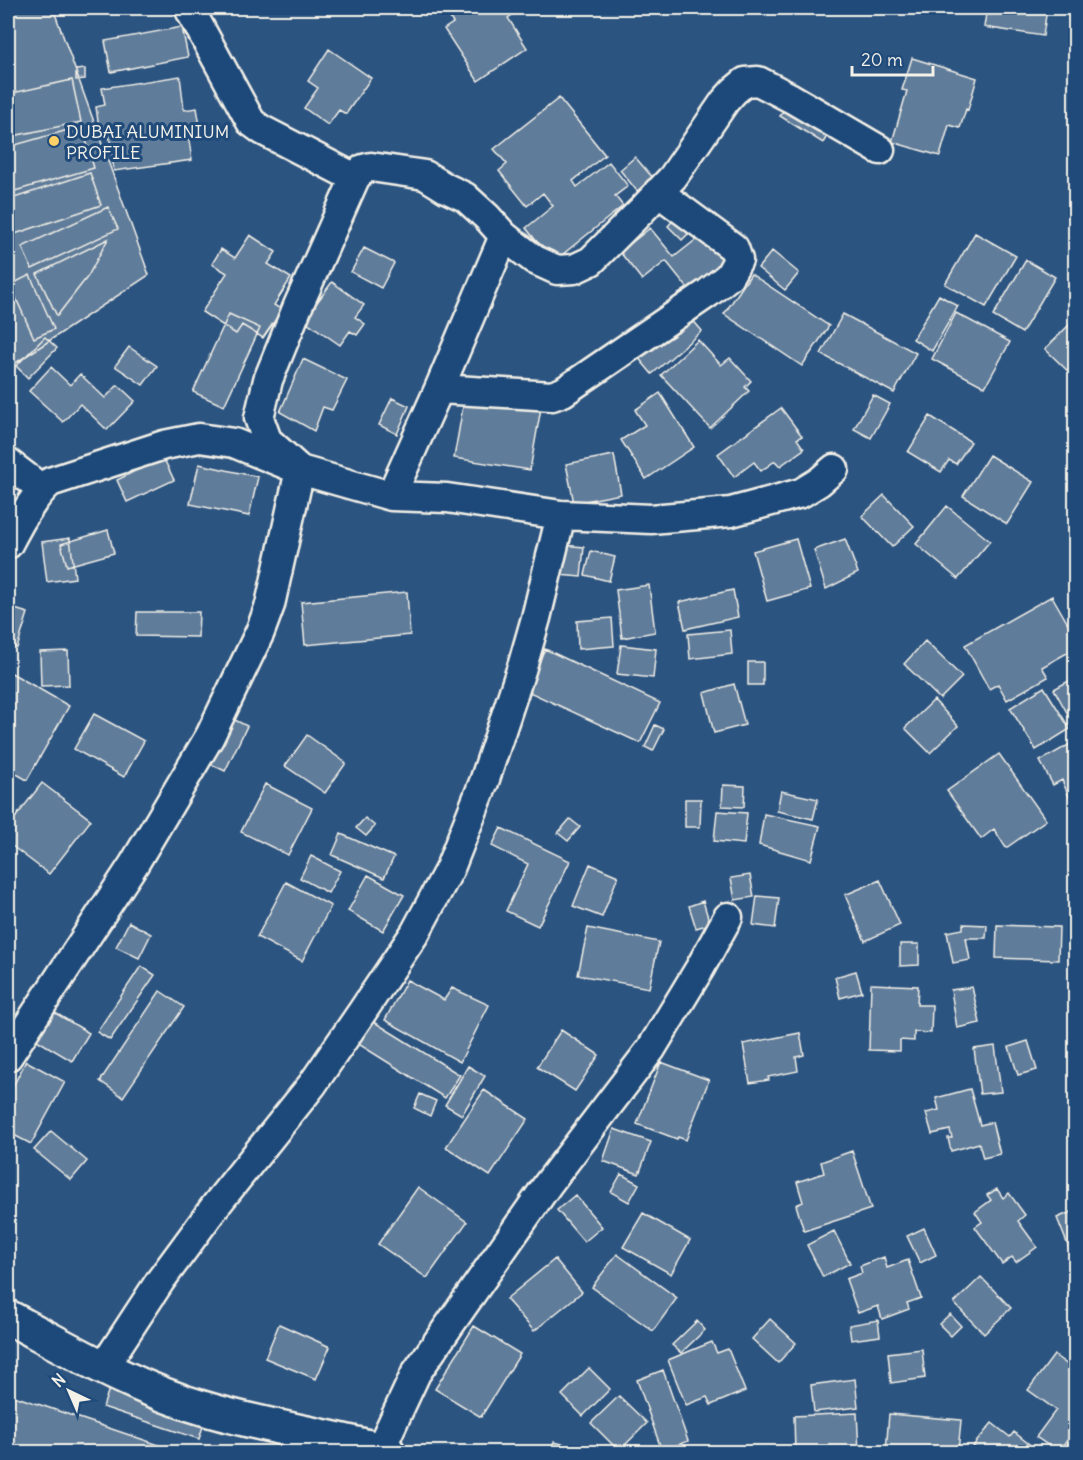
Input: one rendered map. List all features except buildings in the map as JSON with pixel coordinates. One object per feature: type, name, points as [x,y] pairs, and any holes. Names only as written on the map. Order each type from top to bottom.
[{"type":"street","points":[[189,8],[251,122],[262,130],[355,178]]},
{"type":"street","points":[[300,470],[267,440],[259,418],[268,380],[290,327],[355,178],[363,169],[371,167],[425,175],[465,197],[504,236],[535,260],[557,270],[574,269],[591,261],[673,177],[725,101],[745,82],[758,81],[880,150]]},
{"type":"street","points":[[439,389],[552,396],[563,392],[729,276],[738,260],[734,248],[658,192]]},
{"type":"street","points":[[391,496],[504,236]]},
{"type":"street","points":[[8,544],[42,489],[50,482],[164,445],[199,438],[234,443],[300,470],[391,496],[447,498],[561,515],[651,519],[731,512],[801,493],[834,469]]},
{"type":"street","points":[[8,463],[42,489]]},
{"type":"street","points":[[8,1056],[135,864],[210,736],[260,632],[270,605],[300,470]]},
{"type":"street","points":[[103,1368],[160,1281],[216,1205],[312,1085],[415,933],[450,868],[484,782],[522,667],[561,515]]},
{"type":"street","points":[[8,1317],[103,1368],[166,1396],[206,1409],[384,1451],[416,1373],[548,1184],[651,1049],[728,917]]},
{"type":"place","name":"DUBAI ALUMINIUM PROFILE","points":[[54,141]]}]
